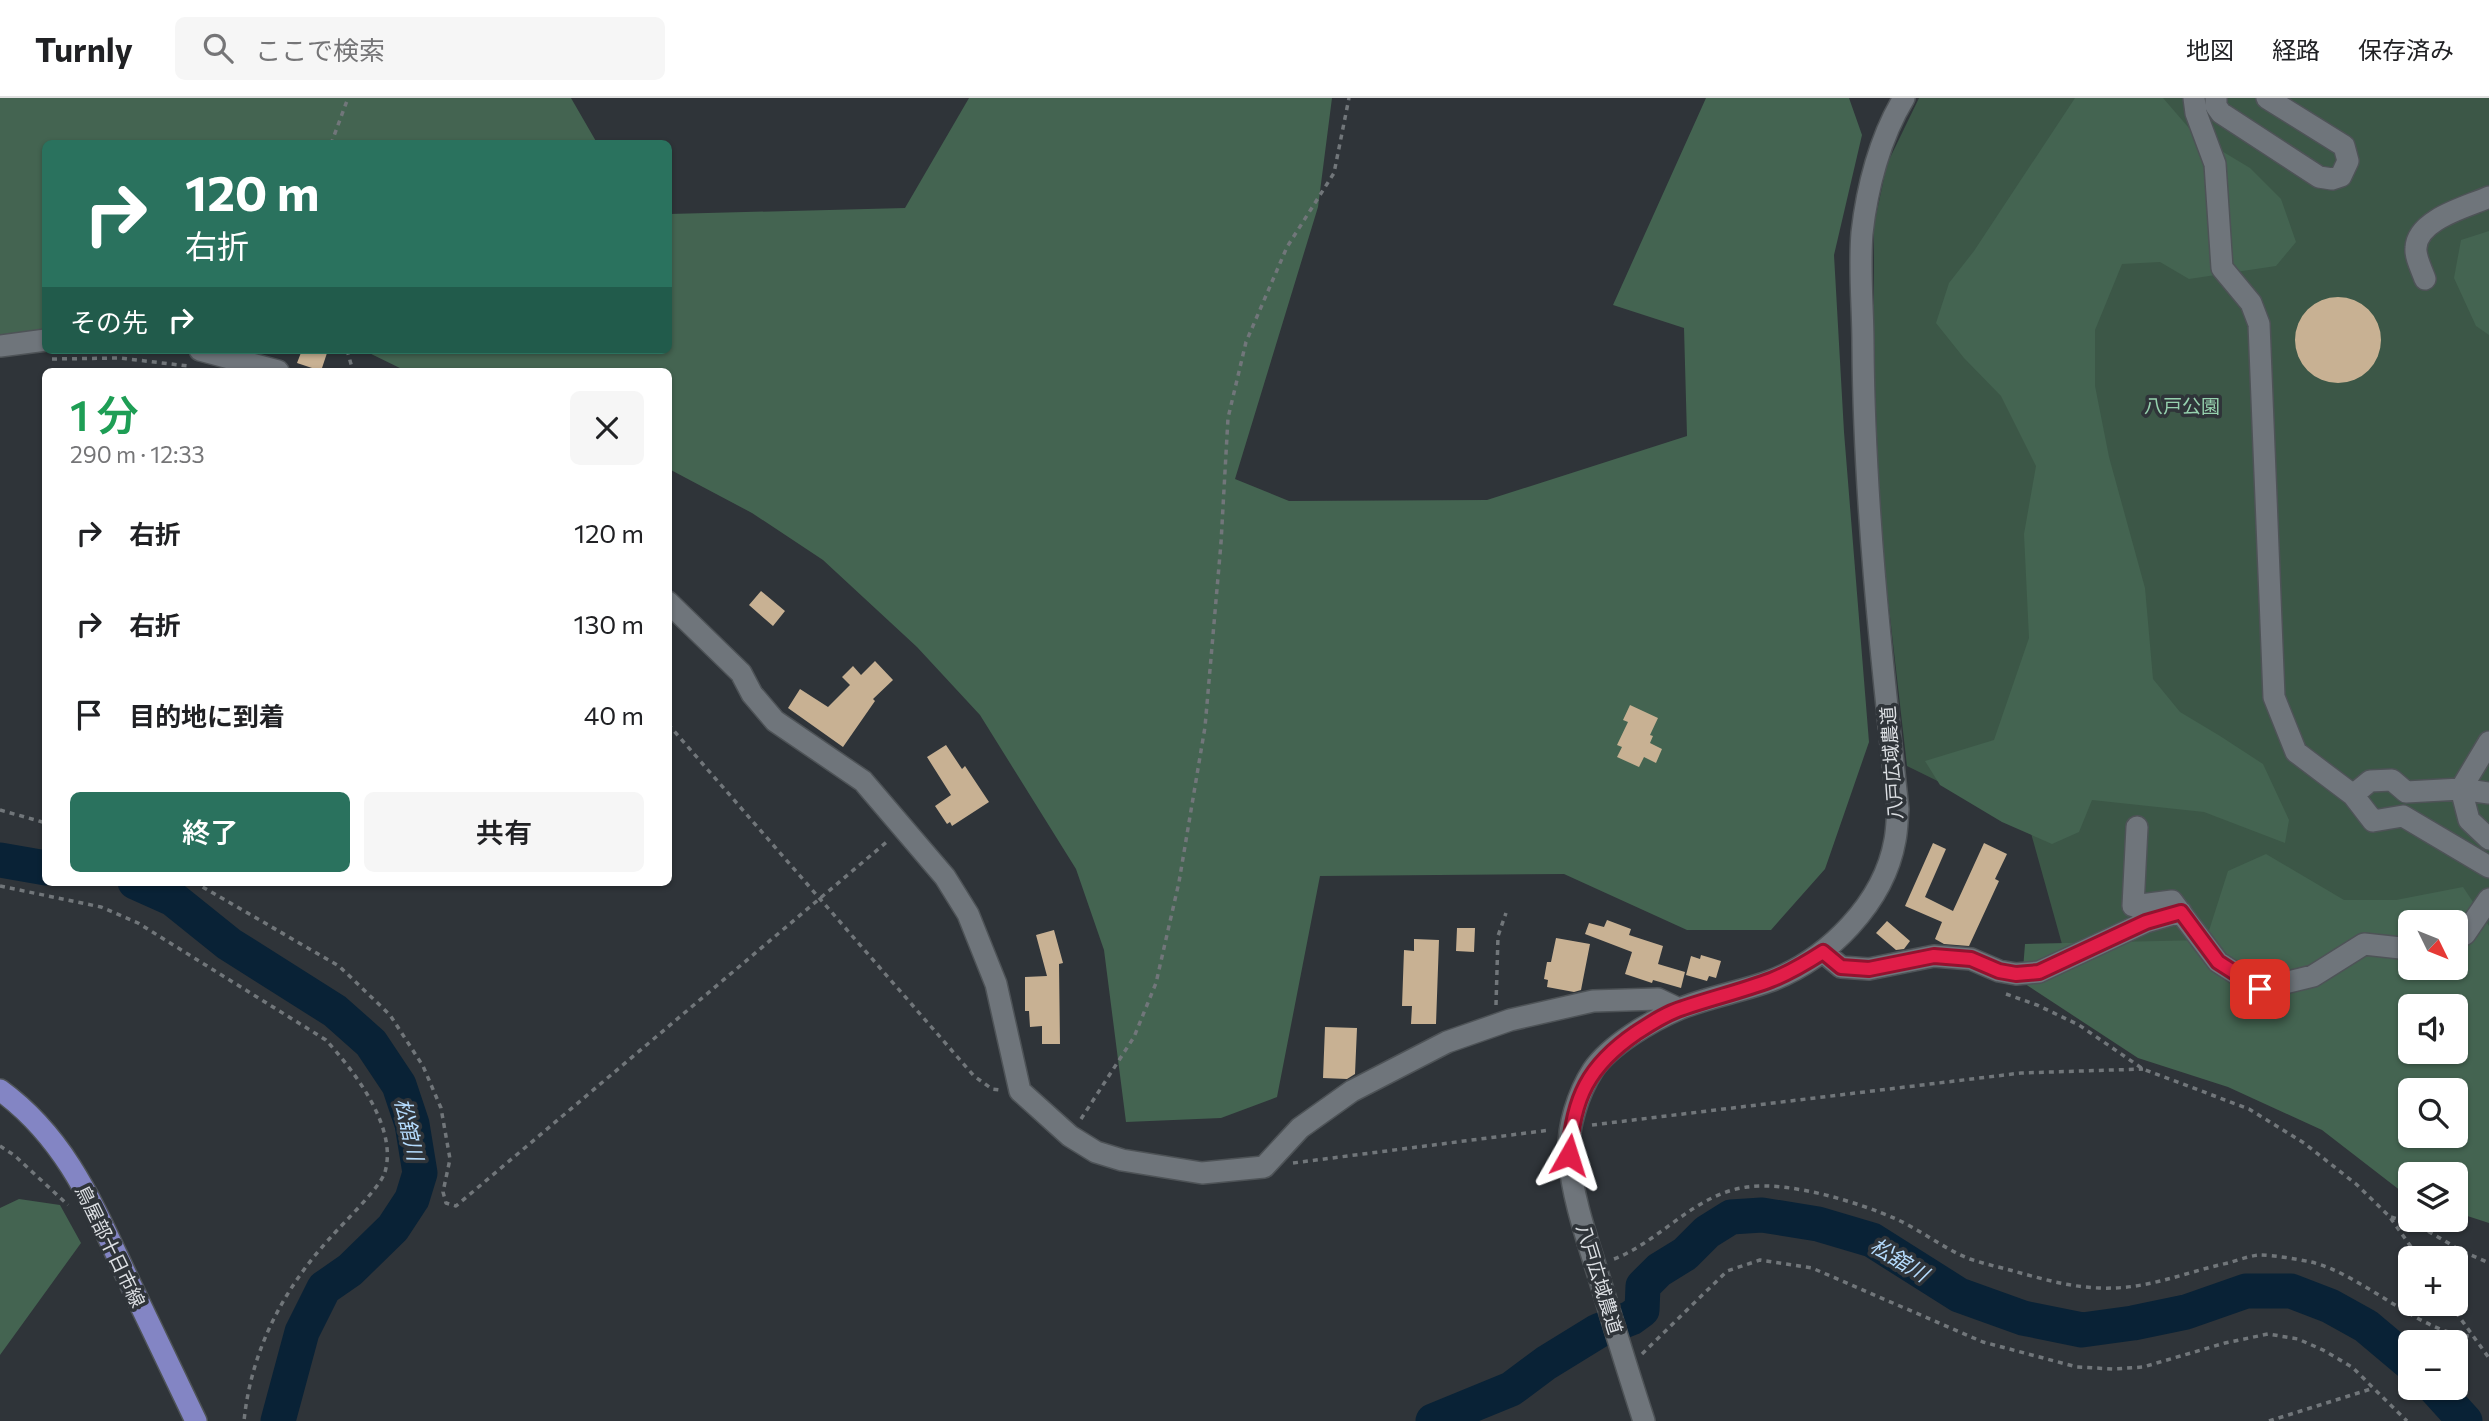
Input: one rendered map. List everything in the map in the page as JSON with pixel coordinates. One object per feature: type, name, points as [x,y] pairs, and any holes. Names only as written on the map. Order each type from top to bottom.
[{"type":"main road","name":"鳥屋部十日市線","points":[[0,1090],[41,1125],[65,1155],[99,1217],[196,1421]]},
{"type":"street","name":"八戸広域農道","points":[[1644,1421],[1578,1208],[1569,1155],[1571,1127],[1579,1099],[1593,1070],[1617,1046],[1646,1026],[1679,1009],[1772,980],[1823,952],[1852,926],[1866,906],[1881,881],[1895,842],[1898,808],[1871,522],[1863,401],[1862,234],[1874,172],[1891,118],[1904,98]]},
{"type":"street","points":[[2194,98],[2196,113],[2215,164],[2222,268],[2251,303],[2259,324],[2274,697],[2296,752],[2353,795],[2373,821],[2403,816],[2489,867]]},
{"type":"street","points":[[2216,98],[2216,106],[2221,113],[2319,177],[2332,179],[2341,176],[2348,162],[2344,146],[2267,98]]},
{"type":"street","points":[[2425,279],[2415,249],[2420,233],[2428,224],[2489,197]]},
{"type":"street","points":[[0,346],[42,349]]},
{"type":"street","points":[[197,358],[259,368]]},
{"type":"street","points":[[672,606],[741,673],[752,694],[775,721],[863,780],[944,877],[968,914],[996,984],[1020,1091],[1070,1136],[1097,1152],[1122,1160],[1202,1173],[1264,1167],[1300,1128],[1352,1091],[1447,1042],[1497,1025],[1593,1001],[1658,999],[1679,1009]]},
{"type":"street","points":[[2489,742],[2461,789],[2469,820],[2489,839]]},
{"type":"street","points":[[2353,795],[2370,781],[2381,780],[2392,780],[2406,792],[2461,789],[2489,793]]},
{"type":"street","points":[[2403,816],[2406,792]]},
{"type":"street","points":[[2137,827],[2133,906],[2172,901],[2218,962],[2260,989],[2313,976],[2364,944],[2398,948]]},
{"type":"street","points":[[2468,930],[2489,898]]},
{"type":"street","points":[[1823,952],[1841,967],[1869,969],[1934,956],[1971,959],[1999,971],[2016,974],[2039,972],[2146,922],[2181,912]]},
{"type":"path","points":[[332,140],[348,98]]},
{"type":"path","points":[[1070,1136],[1134,1037],[1156,983],[1179,882],[1205,727],[1221,543],[1228,418],[1247,342],[1287,247],[1334,173],[1349,98]]},
{"type":"path","points":[[84,354],[120,358],[197,358]]},
{"type":"path","points":[[672,729],[974,1076],[992,1089],[1020,1091]]},
{"type":"path","points":[[0,810],[42,822]]},
{"type":"path","points":[[201,886],[339,966],[390,1015],[423,1066],[440,1108],[450,1159],[443,1192],[446,1203],[456,1206],[904,827]]},
{"type":"path","points":[[0,886],[101,907],[138,923],[326,1040],[346,1063],[379,1117],[386,1150],[385,1173],[308,1262],[282,1301],[258,1352],[244,1421]]},
{"type":"path","points":[[1497,1025],[1498,936],[1506,914]]},
{"type":"path","points":[[2004,993],[2079,1025],[2143,1069],[2249,1109],[2356,1184],[2389,1216],[2410,1246]]},
{"type":"path","points":[[1264,1167],[2021,1073],[2143,1069]]},
{"type":"path","points":[[0,1146],[14,1155],[77,1212],[99,1217]]},
{"type":"path","points":[[1597,1270],[1629,1253],[1682,1215],[1717,1195],[1747,1187],[1784,1187],[1848,1201],[1896,1219],[1970,1259],[2051,1282],[2087,1287],[2148,1286],[2204,1268],[2259,1255],[2313,1262],[2363,1284],[2441,1330],[2473,1336]]},
{"type":"path","points":[[2389,1216],[2416,1224],[2460,1250],[2489,1263]]},
{"type":"path","points":[[1625,1362],[1646,1351],[1727,1271],[1760,1260],[1812,1268],[1983,1342],[2077,1367],[2143,1367],[2225,1343],[2267,1334],[2298,1339],[2352,1367],[2407,1421]]},
{"type":"path","points":[[2459,1316],[2489,1358]]},
{"type":"path","points":[[2269,1421],[2375,1388]]},
{"type":"green space","points":[[0,98],[571,98],[595,140],[42,140],[42,341],[0,338]]},
{"type":"green space","points":[[969,98],[1332,98],[1318,207],[1235,479],[1289,501],[1487,500],[1687,436],[1684,328],[1613,305],[1706,98],[1849,98],[1862,135],[1834,255],[1844,432],[1869,742],[1825,869],[1771,930],[1687,930],[1564,874],[1320,876],[1277,1097],[1221,1118],[1126,1122],[1104,950],[1076,869],[980,715],[917,647],[823,560],[752,513],[672,471],[672,368],[400,368],[371,354],[672,354],[672,214],[905,208]]},
{"type":"green space","name":"八戸公園","points":[[1919,98],[2489,98],[2489,1129],[2468,1105],[2468,1078],[2398,1078],[2398,1087],[2079,1005],[2029,826],[1907,766],[1881,538],[1874,359],[1874,225],[1887,164]]},
{"type":"green space","points":[[2075,98],[2163,98],[2195,135],[2250,168],[2281,199],[2296,242],[2276,266],[2189,279],[2160,262],[2122,264],[2095,330],[2095,386],[2109,457],[2145,588],[2153,679],[2180,712],[2263,764],[2289,820],[2285,843],[2204,812],[2092,800],[2079,832],[2052,844],[2002,822],[1940,785],[1925,761],[1994,740],[2029,638],[2024,534],[2036,466],[2001,396],[1964,358],[1936,323],[1949,283],[1974,251]]},
{"type":"green space","points":[[2489,231],[2489,335],[2476,326],[2454,278],[2461,240]]},
{"type":"green space","points":[[2266,854],[2344,900],[2396,900],[2463,887],[2489,926],[2489,1223],[2468,1216],[2468,1162],[2398,1162],[2398,1189],[2322,1130],[2228,1087],[2138,1058],[2022,982],[2025,944],[2206,940],[2228,871]]},
{"type":"green space","points":[[19,1199],[60,1205],[81,1243],[0,1355],[0,1208]]},
{"type":"building","points":[[2330,297],[2346,297],[2369,309],[2378,323],[2381,340],[2378,357],[2369,371],[2346,383],[2330,383],[2314,376],[2302,364],[2295,348],[2295,332],[2302,316],[2314,304]]},
{"type":"building","points":[[300,354],[327,354],[322,368],[297,363]]},
{"type":"building","points":[[761,591],[785,611],[773,626],[749,605]]},
{"type":"building","points":[[875,661],[893,680],[873,699],[875,701],[843,747],[788,708],[800,689],[828,707],[850,685],[842,677],[853,666],[861,675]]},
{"type":"building","points":[[1630,705],[1658,718],[1650,735],[1653,736],[1650,743],[1662,749],[1656,763],[1644,757],[1639,767],[1617,757],[1622,747],[1617,745],[1628,722],[1623,720]]},
{"type":"building","points":[[946,745],[962,769],[965,766],[989,802],[952,826],[950,822],[947,824],[935,806],[951,795],[927,757]]},
{"type":"building","points":[[1933,843],[1946,849],[1925,897],[1953,911],[1984,843],[2007,854],[1995,879],[1999,881],[1969,946],[1944,944],[1935,939],[1942,922],[1905,906]]},
{"type":"building","points":[[1607,920],[1631,929],[1629,935],[1663,946],[1658,964],[1685,972],[1681,988],[1653,980],[1652,983],[1625,974],[1632,952],[1585,934],[1589,923],[1604,927]]},
{"type":"building","points":[[1887,921],[1910,941],[1904,949],[1896,950],[1876,933]]},
{"type":"building","points":[[1457,928],[1475,928],[1474,952],[1456,951]]},
{"type":"building","points":[[1054,930],[1063,963],[1059,964],[1060,1044],[1042,1044],[1042,1026],[1030,1027],[1029,1011],[1025,1011],[1025,977],[1047,976],[1036,935]]},
{"type":"building","points":[[1556,938],[1590,944],[1581,990],[1574,992],[1547,987],[1548,980],[1544,979],[1547,962],[1551,962]]},
{"type":"building","points":[[1414,939],[1439,940],[1436,1024],[1411,1024],[1412,1006],[1402,1006],[1404,950],[1414,951]]},
{"type":"building","points":[[1701,955],[1721,961],[1716,978],[1709,976],[1707,981],[1686,975],[1691,956],[1700,959]]},
{"type":"building","points":[[1325,1027],[1357,1028],[1355,1074],[1347,1079],[1323,1078]]},
{"type":"waterway","name":"松舘川","points":[[0,860],[42,867]]},
{"type":"waterway","name":"松舘川","points":[[144,886],[173,899],[229,944],[335,1011],[371,1043],[399,1085],[412,1124],[420,1173],[412,1199],[393,1228],[350,1270],[324,1288],[302,1332],[278,1421]]},
{"type":"waterway","name":"松舘川","points":[[1433,1421],[1511,1389],[1546,1363],[1598,1331],[1631,1318],[1642,1310],[1643,1286],[1659,1270],[1685,1254],[1707,1232],[1731,1217],[1762,1215],[1818,1224],[1872,1240],[1959,1295],[2023,1318],[2082,1330],[2186,1312],[2246,1291],[2291,1291],[2330,1306],[2366,1326],[2398,1353]]},
{"type":"waterway","name":"松舘川","points":[[2446,1400],[2465,1421]]},
{"type":"route","points":[[1569,1155],[1571,1127],[1579,1099],[1593,1070],[1617,1046],[1646,1026],[1679,1009],[1772,980],[1823,952],[1841,967],[1869,969],[1934,956],[1971,959],[1999,971],[2016,974],[2039,972],[2122,932],[2181,912],[2218,962],[2260,989]]}]
